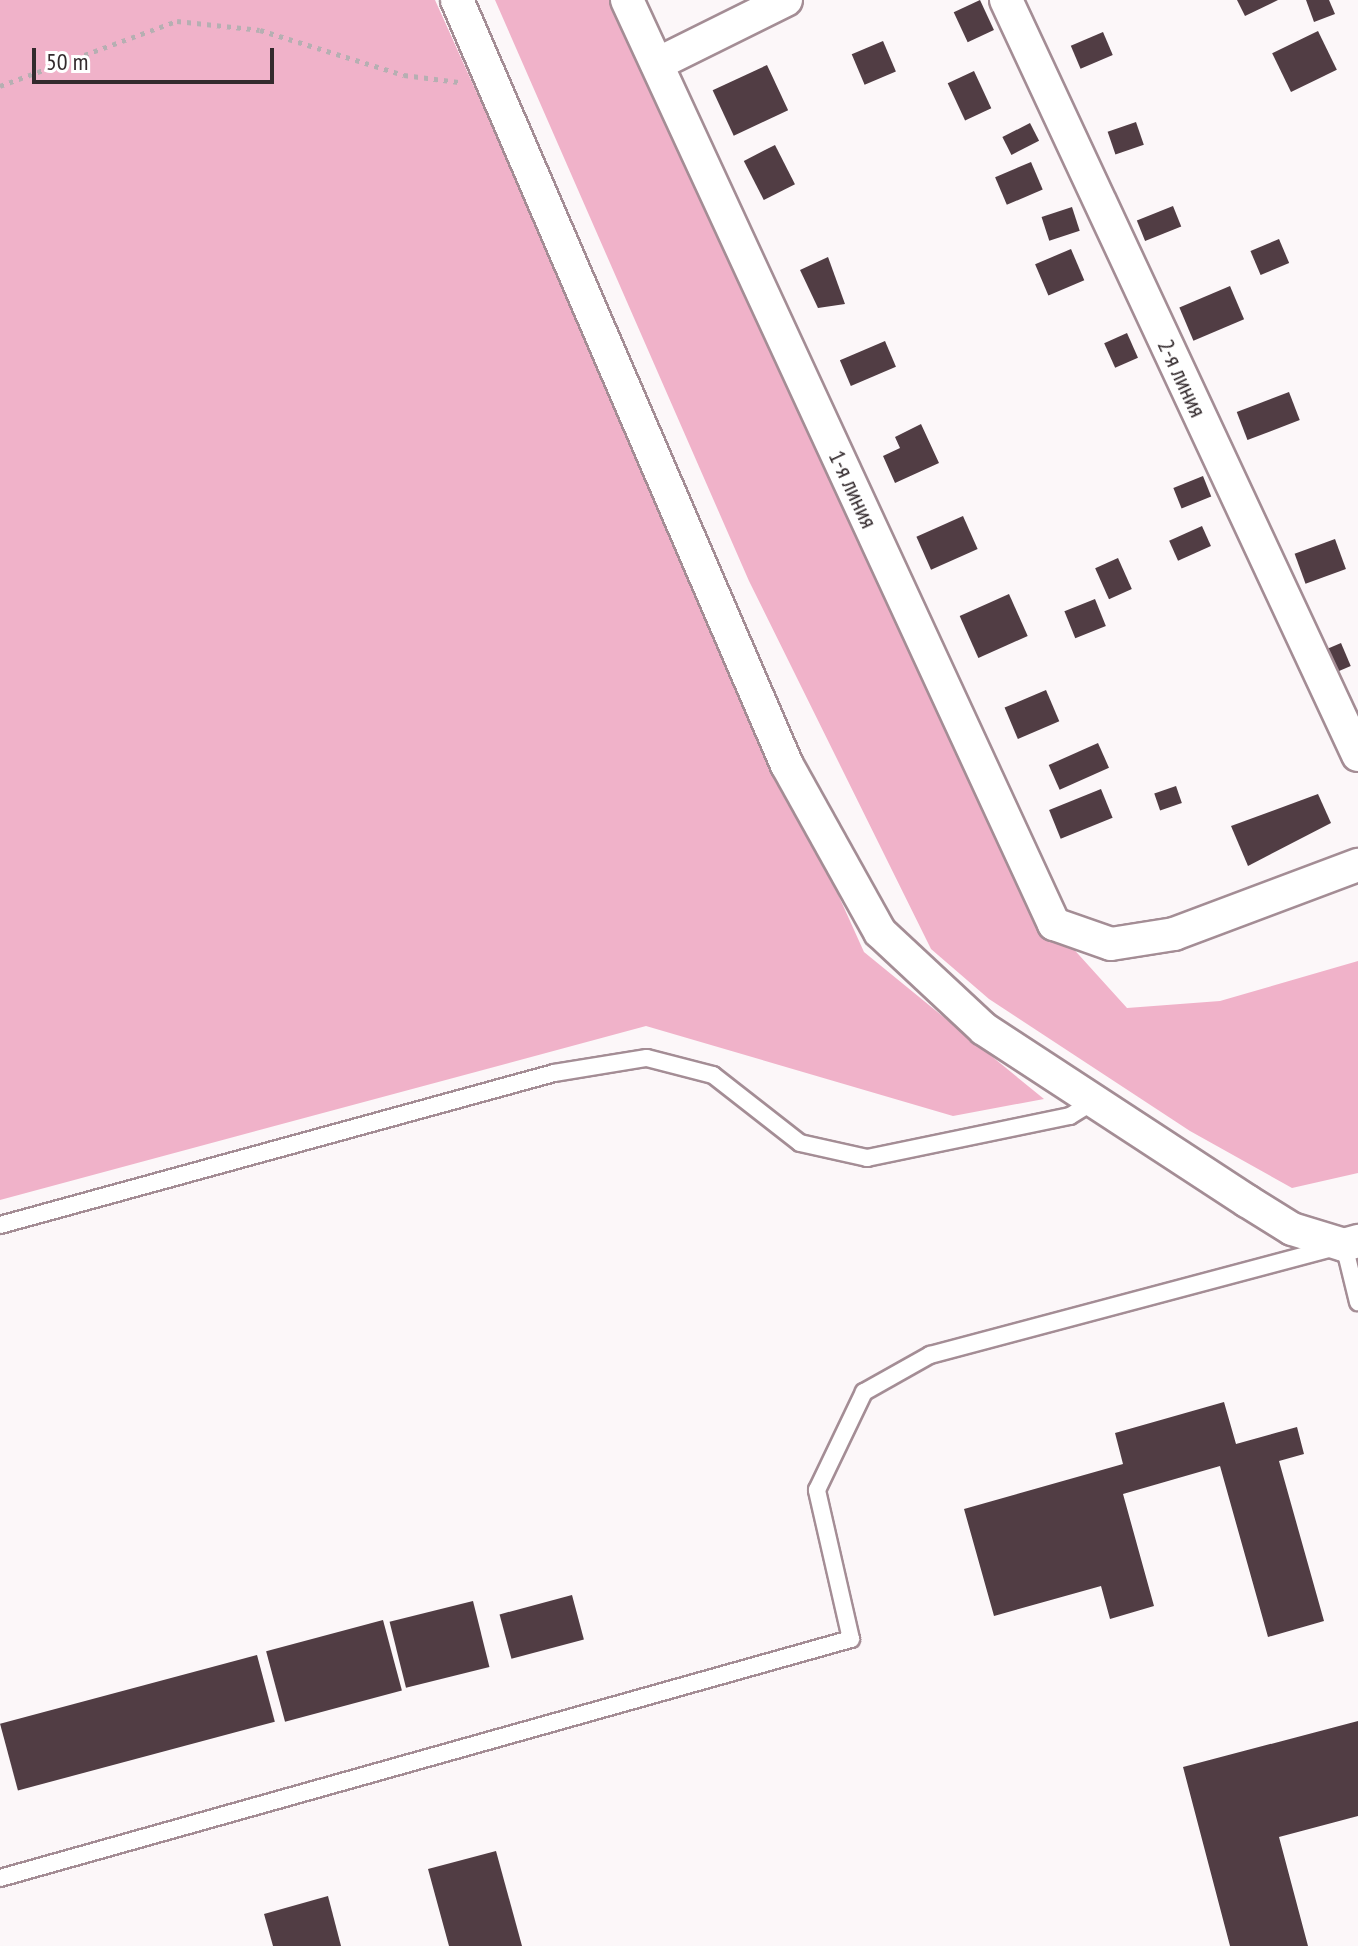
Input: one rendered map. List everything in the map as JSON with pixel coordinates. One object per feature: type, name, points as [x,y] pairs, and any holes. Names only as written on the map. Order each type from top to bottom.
[{"type":"street","points":[[457,0],[787,765],[872,919],[930,985],[1094,1101],[1292,1229],[1351,1243]]},
{"type":"street","name":"1-я линия","points":[[627,0],[1054,924],[1111,944],[1174,934],[1358,865]]},
{"type":"street","points":[[657,64],[786,0]]},
{"type":"street","name":"2-я линия","points":[[1006,0],[1358,755]]},
{"type":"lane","points":[[0,1225],[554,1073],[647,1058],[713,1075],[800,1143],[867,1158],[1070,1116],[1094,1101]]},
{"type":"lane","points":[[0,1878],[851,1639],[817,1490],[864,1392],[930,1355],[1351,1243],[1358,1302]]},
{"type":"path","points":[[0,86],[177,21],[260,30],[404,75],[495,87]]},
{"type":"shaded area","points":[[0,0],[435,0],[864,952],[1044,1099],[953,1116],[646,1026],[0,1200]]},
{"type":"shaded area","points":[[495,0],[610,0],[1060,934],[1127,1008],[1220,1001],[1358,961],[1358,1173],[1292,1188],[1190,1131],[989,999],[931,949],[749,581]]},
{"type":"building","points":[[980,0],[994,30],[968,42],[954,12]]},
{"type":"building","points":[[1237,0],[1278,0],[1245,16]]},
{"type":"building","points":[[1306,0],[1329,0],[1335,14],[1314,22]]},
{"type":"building","points":[[1318,31],[1337,70],[1291,92],[1272,53]]},
{"type":"building","points":[[1103,32],[1113,55],[1081,69],[1071,46]]},
{"type":"building","points":[[883,41],[896,71],[865,85],[852,54]]},
{"type":"building","points":[[767,65],[788,110],[734,136],[713,90]]},
{"type":"building","points":[[974,71],[991,108],[965,120],[948,83]]},
{"type":"building","points":[[1136,122],[1144,145],[1115,154],[1108,132]]},
{"type":"building","points":[[1030,123],[1039,141],[1011,155],[1002,137]]},
{"type":"building","points":[[775,145],[795,184],[764,200],[744,161]]},
{"type":"building","points":[[1031,162],[1043,190],[1007,205],[995,177]]},
{"type":"building","points":[[1173,206],[1181,226],[1145,241],[1137,221]]},
{"type":"building","points":[[1072,207],[1080,231],[1049,241],[1042,217]]},
{"type":"building","points":[[1279,239],[1289,263],[1261,275],[1250,251]]},
{"type":"building","points":[[1071,249],[1084,280],[1048,296],[1035,264]]},
{"type":"building","points":[[828,257],[845,304],[818,308],[800,270]]},
{"type":"building","points":[[1230,286],[1244,319],[1193,341],[1179,307]]},
{"type":"building","points":[[1127,333],[1138,358],[1115,368],[1104,343]]},
{"type":"building","points":[[885,341],[896,367],[851,386],[840,360]]},
{"type":"building","points":[[1289,392],[1300,420],[1247,440],[1237,412]]},
{"type":"building","points":[[921,424],[939,463],[895,483],[883,456],[900,448],[895,437]]},
{"type":"building","points":[[1203,476],[1211,496],[1182,508],[1173,488]]},
{"type":"building","points":[[963,516],[978,549],[931,570],[916,537]]},
{"type":"building","points":[[1202,526],[1211,546],[1178,561],[1169,541]]},
{"type":"building","points":[[1335,539],[1346,569],[1306,584],[1295,554]]},
{"type":"building","points":[[1118,558],[1132,589],[1109,599],[1095,568]]},
{"type":"building","points":[[1009,594],[1028,636],[978,658],[960,616]]},
{"type":"building","points":[[1095,599],[1106,626],[1075,638],[1064,611]]},
{"type":"building","points":[[1341,643],[1351,666],[1331,674],[1322,651]]},
{"type":"building","points":[[1046,690],[1059,721],[1018,739],[1005,708]]},
{"type":"building","points":[[1098,743],[1109,768],[1060,790],[1049,765]]},
{"type":"building","points":[[1176,786],[1182,803],[1160,811],[1154,793]]},
{"type":"building","points":[[1101,789],[1113,818],[1061,839],[1049,810]]},
{"type":"building","points":[[1318,794],[1331,823],[1248,866],[1231,826]]},
{"type":"building","points":[[1224,1402],[1236,1444],[1297,1427],[1304,1454],[1279,1461],[1324,1621],[1268,1637],[1220,1466],[1123,1494],[1154,1606],[1110,1619],[1101,1586],[994,1616],[964,1509],[1123,1464],[1115,1433]]},
{"type":"building","points":[[572,1595],[584,1639],[511,1659],[500,1614]]},
{"type":"building","points":[[473,1601],[489,1667],[406,1688],[390,1622]]},
{"type":"building","points":[[383,1620],[402,1691],[285,1722],[266,1651]]},
{"type":"building","points":[[257,1655],[275,1722],[18,1790],[0,1724]]},
{"type":"building","points":[[1358,1721],[1358,1816],[1279,1837],[1308,1946],[1230,1946],[1183,1767]]},
{"type":"building","points":[[496,1851],[522,1946],[449,1946],[428,1869]]},
{"type":"building","points":[[328,1896],[341,1946],[273,1946],[264,1914]]}]
